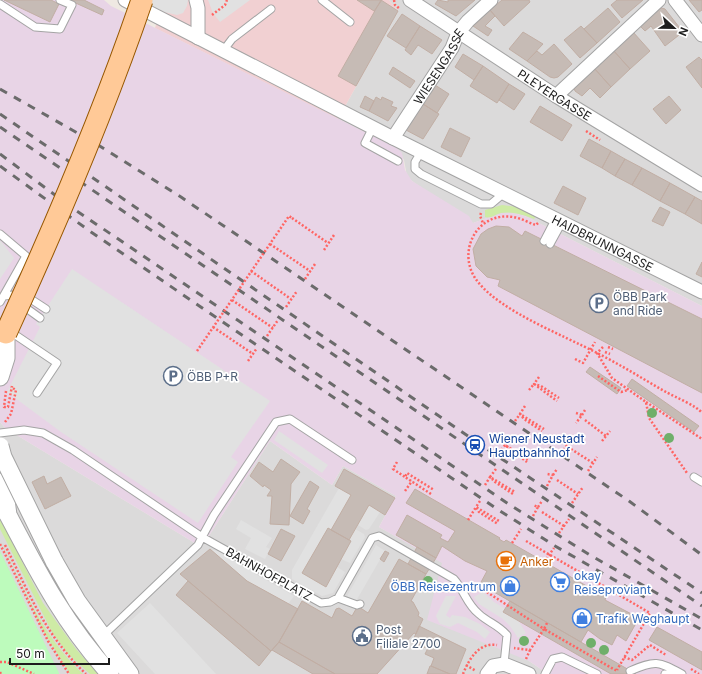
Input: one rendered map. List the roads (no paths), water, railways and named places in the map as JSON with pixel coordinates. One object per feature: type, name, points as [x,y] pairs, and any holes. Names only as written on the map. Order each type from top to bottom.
[{"type":"main road","points":[[3,329],[56,224],[96,126],[142,0]]},
{"type":"street","points":[[125,0],[223,51]]},
{"type":"street","name":"PLEYERGASSE","points":[[410,0],[458,33],[556,96],[702,185]]},
{"type":"street","name":"WIESENGASSE","points":[[393,138],[452,48],[458,33],[468,21],[491,0]]},
{"type":"street","points":[[556,96],[659,0]]},
{"type":"street","points":[[675,0],[702,35]]},
{"type":"street","points":[[197,4],[198,38]]},
{"type":"street","name":"HAIDBRUNNGASSE","points":[[223,51],[420,152],[702,292]]},
{"type":"street","points":[[3,329],[6,358],[3,381]]},
{"type":"street","points":[[0,446],[3,457],[54,560],[77,601],[130,674]]},
{"type":"street","points":[[0,482],[4,492],[4,510],[45,587],[92,655],[110,674]]},
{"type":"street","points":[[487,674],[493,666],[504,664],[529,674]]},
{"type":"lane","points":[[0,4],[35,27],[60,29],[72,5],[60,0]]},
{"type":"lane","points":[[322,0],[350,22]]},
{"type":"lane","points":[[223,51],[232,39],[271,9]]},
{"type":"lane","points":[[372,127],[365,143],[398,161]]},
{"type":"lane","points":[[420,152],[415,162],[415,169],[421,174],[480,204],[491,204],[504,193]]},
{"type":"lane","points":[[547,243],[555,218]]},
{"type":"lane","points":[[0,234],[26,256],[2,299]]},
{"type":"lane","points":[[2,299],[23,294],[46,309]]},
{"type":"lane","points":[[2,299],[19,303],[40,318]]},
{"type":"lane","points":[[3,329],[57,363],[37,393]]},
{"type":"lane","points":[[100,634],[108,630],[198,545],[214,514],[276,422],[290,419],[352,460]]},
{"type":"lane","name":"BAHNHOFPLATZ","points":[[0,433],[24,430],[43,433],[73,450],[202,537],[321,603],[330,602],[338,598]]},
{"type":"lane","points":[[694,477],[702,482]]},
{"type":"lane","points":[[360,604],[357,605],[338,598],[358,569],[372,538],[379,536],[454,579],[461,587],[468,602],[479,614],[498,626],[507,635],[507,647],[504,664]]},
{"type":"lane","points":[[545,674],[553,659],[562,657],[597,674]]},
{"type":"lane","points":[[627,672],[649,662],[662,664],[679,672]]},
{"type":"lane","points":[[665,674],[679,672]]},
{"type":"railway","points":[[0,89],[95,143],[181,197],[629,501],[702,555]]},
{"type":"railway","points":[[0,114],[481,445],[702,593]]},
{"type":"railway","points":[[0,127],[702,606]]},
{"type":"railway","points":[[0,154],[71,207],[510,505],[590,555],[702,619]]},
{"type":"railway","points":[[0,166],[91,232],[497,509],[555,546],[702,630]]},
{"type":"place","name":"ÖBB Park and Ride","points":[[599,303]]},
{"type":"place","name":"ÖBB P+R","points":[[173,376]]},
{"type":"place","name":"Wiener Neustadt Hauptbahnhof","points":[[475,445]]},
{"type":"place","name":"Anker","points":[[506,561]]},
{"type":"place","name":"okay Reiseproviant","points":[[560,582]]},
{"type":"place","name":"ÖBB Reisezentrum","points":[[510,586]]},
{"type":"place","name":"Trafik Weghaupt","points":[[582,618]]},
{"type":"place","name":"Post Filiale 2700","points":[[362,636]]}]
